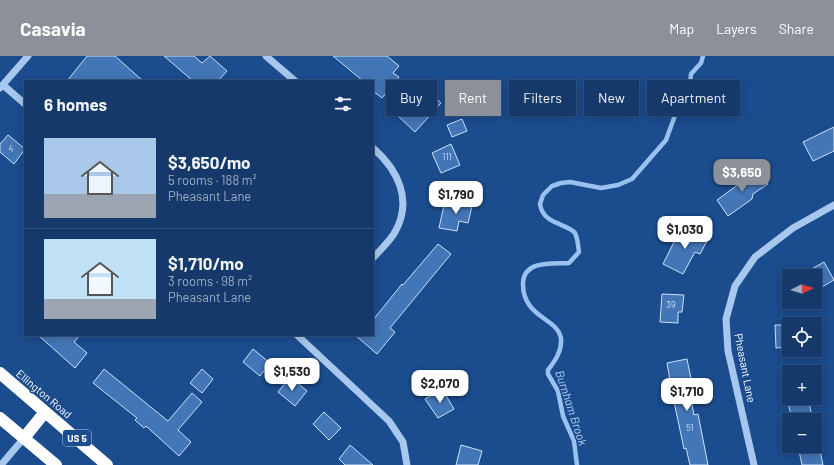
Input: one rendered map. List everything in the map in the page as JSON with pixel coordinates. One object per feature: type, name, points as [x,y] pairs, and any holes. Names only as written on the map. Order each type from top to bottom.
[{"type":"highway","name":"Ellington Road","points":[[0,373],[108,465]]},
{"type":"highway","points":[[24,438],[46,412]]},
{"type":"highway","points":[[0,418],[56,465]]},
{"type":"street","points":[[24,103],[1,87],[28,56]]},
{"type":"street","points":[[266,56],[294,80]]},
{"type":"street","points":[[374,149],[385,158],[400,183],[404,210],[395,232],[374,257]]},
{"type":"street","name":"Pheasant Lane","points":[[754,465],[728,350],[726,319],[735,286],[755,258],[793,228],[834,205]]},
{"type":"street","points":[[303,337],[389,421],[403,442],[407,465]]},
{"type":"street","points":[[1,465],[24,438]]},
{"type":"building","points":[[87,56],[115,56],[142,80],[68,80]]},
{"type":"building","points":[[164,56],[194,56],[202,63],[210,56],[227,71],[219,80],[192,80]]},
{"type":"building","points":[[333,56],[387,56],[399,66],[393,73],[399,77],[397,80],[386,80],[386,93],[382,98],[374,92],[374,80],[362,80]]},
{"type":"building","points":[[437,99],[441,103],[437,107]]},
{"type":"building","points":[[398,116],[429,116],[415,132]]},
{"type":"building","points":[[462,119],[467,131],[452,137],[447,125]]},
{"type":"building","points":[[834,127],[834,151],[813,161],[803,142]]},
{"type":"building","points":[[8,135],[24,148],[24,150],[14,164],[0,152],[0,144]]},
{"type":"building","points":[[451,144],[460,165],[441,173],[432,153]]},
{"type":"building","points":[[758,170],[768,184],[753,194],[752,199],[728,216],[717,200]]},
{"type":"building","points":[[459,200],[473,202],[468,223],[459,221],[457,231],[439,228],[444,205],[457,207]]},
{"type":"building","points":[[682,226],[708,239],[700,254],[695,252],[683,274],[663,264]]},
{"type":"building","points":[[438,244],[451,254],[390,328],[395,332],[377,354],[356,336],[374,336],[374,319],[402,284],[403,285]]},
{"type":"building","points":[[824,262],[834,280],[822,287],[822,269],[812,269]]},
{"type":"building","points":[[662,294],[684,295],[682,312],[678,312],[678,323],[660,322]]},
{"type":"building","points":[[775,325],[782,325],[782,348],[776,348]]},
{"type":"building","points":[[39,336],[79,336],[74,342],[87,353],[75,368]]},
{"type":"building","points":[[253,349],[270,363],[260,376],[243,362]]},
{"type":"building","points":[[687,359],[693,388],[689,389],[694,415],[698,414],[708,465],[690,465],[686,448],[684,449],[672,392],[667,363]]},
{"type":"building","points":[[104,369],[168,421],[192,393],[202,402],[178,430],[191,442],[179,456],[146,426],[144,428],[135,420],[137,418],[93,383]]},
{"type":"building","points":[[202,369],[213,379],[202,393],[190,383]]},
{"type":"building","points":[[290,377],[307,391],[295,406],[278,392]]},
{"type":"building","points":[[442,389],[454,409],[438,418],[425,399]]},
{"type":"building","points":[[789,405],[810,405],[811,413],[790,413]]},
{"type":"building","points":[[324,412],[341,428],[329,440],[313,424]]},
{"type":"building","points":[[350,445],[373,465],[345,465],[339,459]]},
{"type":"building","points":[[461,445],[482,451],[478,465],[456,465]]},
{"type":"building","points":[[799,453],[820,453],[823,465],[802,465]]},
{"type":"waterway","name":"Burnham Brook","points":[[577,465],[574,441],[563,416],[558,391],[548,374],[548,370],[559,352],[561,343],[559,332],[528,304],[524,295],[523,283],[528,270],[534,267],[547,264],[569,263],[579,252],[578,242],[575,233],[550,220],[542,211],[540,204],[543,195],[552,186],[561,183],[570,182],[601,188],[618,185],[632,179],[666,140],[677,110],[689,93],[691,74],[701,63],[703,56]]}]
